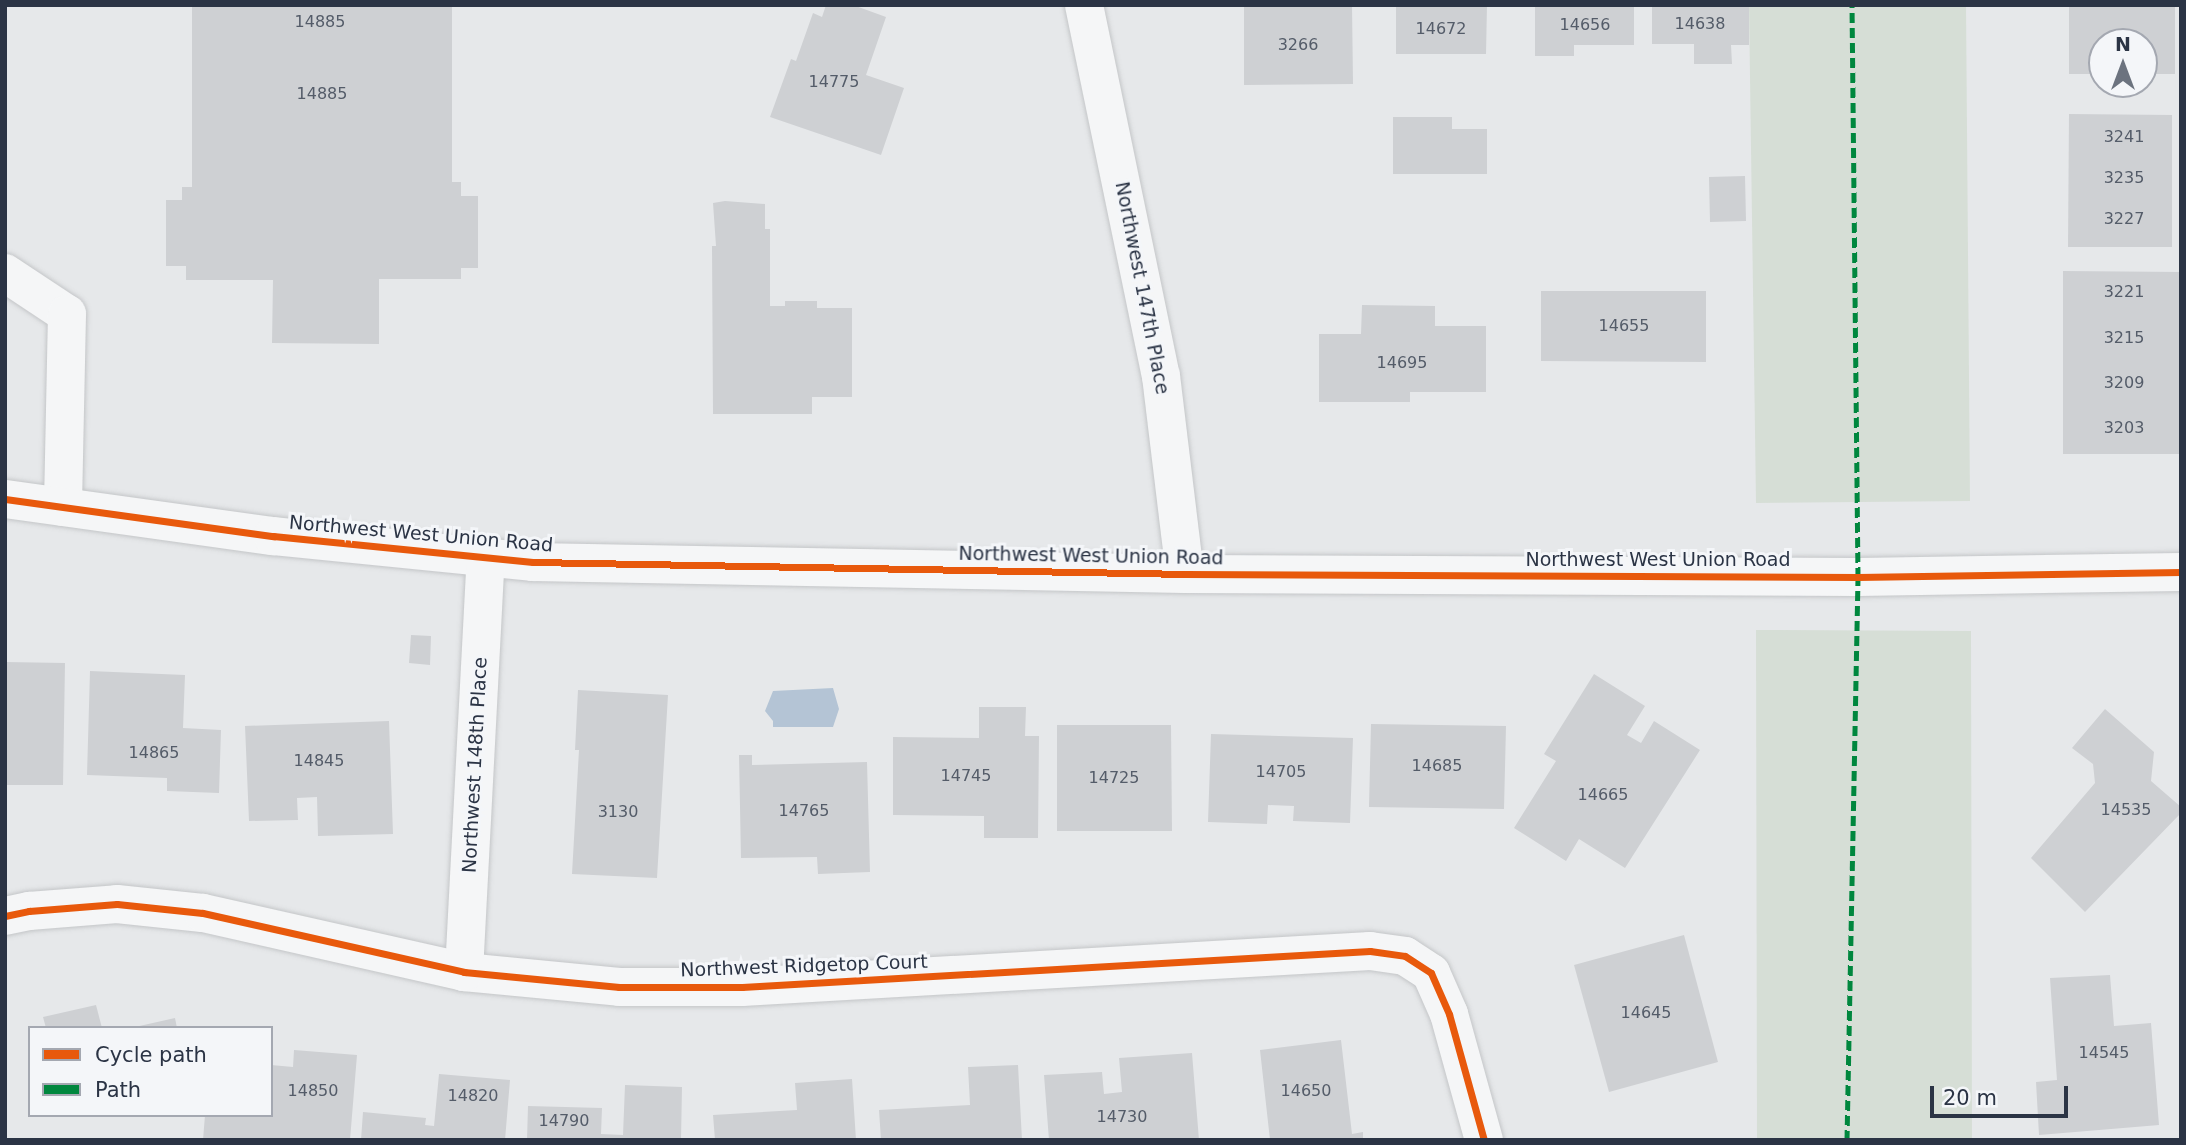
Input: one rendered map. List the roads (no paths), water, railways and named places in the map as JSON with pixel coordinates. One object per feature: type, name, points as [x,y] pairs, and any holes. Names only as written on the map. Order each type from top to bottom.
[{"type":"street","name":"Northwest 147th Place","points":[[1084,5],[1161,376],[1185,574]]},
{"type":"street","points":[[5,273],[67,314],[63,507]]},
{"type":"street","name":"Northwest West Union Road","points":[[5,499],[273,536],[486,559],[1185,574],[1858,577],[2181,572]]},
{"type":"street","name":"Northwest 148th Place","points":[[464,972],[486,559]]},
{"type":"street","name":"Northwest Ridgetop Court","points":[[5,916],[29,911],[117,904],[203,913],[464,972],[619,987],[742,987],[1370,951],[1405,956],[1431,973],[1449,1014],[1484,1140]]},
{"type":"water","points":[[833,688],[839,709],[833,727],[773,727],[773,721],[765,711],[773,691]]}]
